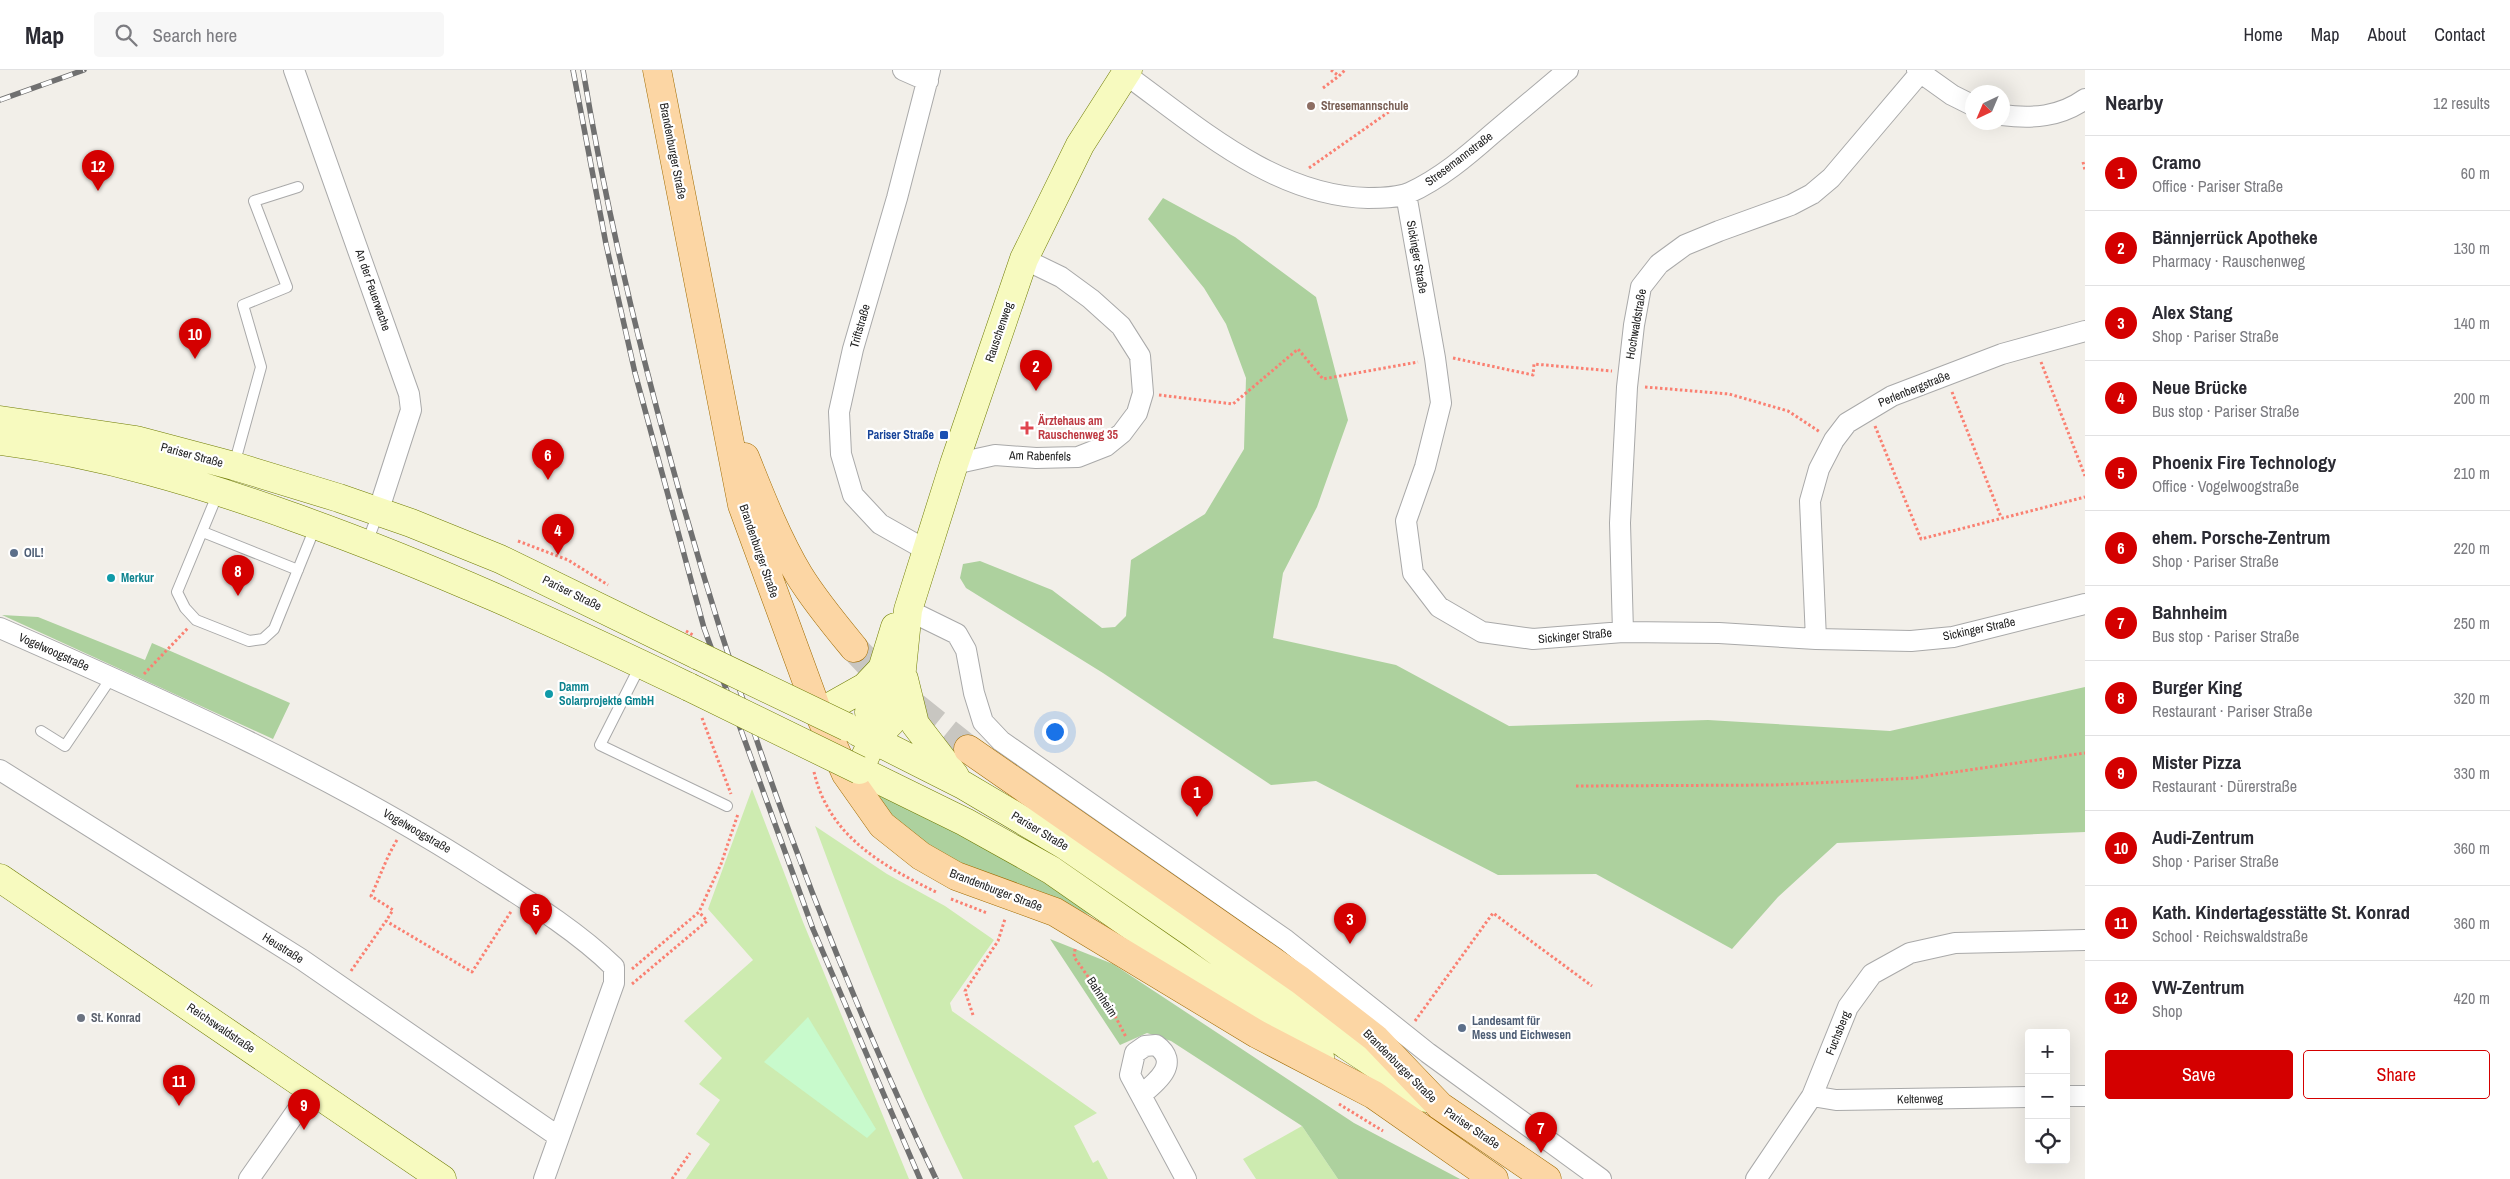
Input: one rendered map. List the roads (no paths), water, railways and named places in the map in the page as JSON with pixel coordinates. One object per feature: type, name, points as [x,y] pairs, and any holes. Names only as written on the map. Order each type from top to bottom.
[{"type":"main road","name":"Brandenburger Straße","points":[[657,70],[725,409],[733,464],[742,505],[816,708],[846,774],[859,793],[882,825],[921,856],[956,876],[1056,912],[1083,936],[1256,1034],[1374,1094]]},
{"type":"main road","name":"Rauschenweg","points":[[872,740],[869,712],[892,669],[895,627],[908,610],[954,464],[1024,259],[1080,144],[1126,72]]},
{"type":"main road","name":"Brandenburger Straße","points":[[725,409],[772,522],[799,575],[824,612],[854,648]]},
{"type":"main road","name":"Pariser Straße","points":[[0,420],[136,440],[234,466],[421,527],[536,575],[805,707],[840,716],[872,740],[962,785],[1066,846],[1192,933],[1346,1046],[1440,1106],[1547,1179]]},
{"type":"main road","name":"Pariser Straße","points":[[0,441],[43,447],[133,465],[219,490],[367,543],[499,597],[641,664],[694,698],[859,770],[965,822],[1051,870],[1494,1179]]},
{"type":"main road","points":[[840,716],[865,687],[892,669],[915,724],[962,785]]},
{"type":"main road","points":[[859,770],[872,740]]},
{"type":"main road","name":"Brandenburger Straße","points":[[968,749],[1300,980],[1375,1038],[1440,1106]]},
{"type":"main road","name":"Reichswaldstraße","points":[[0,878],[442,1179]]},
{"type":"street","name":"An der Feuerwache","points":[[294,70],[409,394],[411,410],[378,512]]},
{"type":"street","points":[[903,70],[929,75]]},
{"type":"street","name":"Stresemannstraße","points":[[1126,72],[1255,164],[1302,187],[1348,197],[1376,198],[1406,194],[1443,174],[1568,70]]},
{"type":"street","points":[[1919,71],[1952,95],[1965,102]]},
{"type":"street","name":"Hochwaldstraße","points":[[1623,632],[1620,523],[1627,387],[1634,325],[1641,287],[1659,264],[1685,245],[1791,205],[1812,194],[1831,178],[1919,71]]},
{"type":"street","name":"Triftstraße","points":[[926,550],[880,524],[853,495],[842,454],[839,412],[853,349],[897,198],[929,75]]},
{"type":"street","points":[[2010,116],[2030,118],[2053,115],[2075,106],[2085,99]]},
{"type":"street","name":"Sickinger Straße","points":[[1406,194],[1435,358],[1440,403],[1425,467],[1406,521],[1413,573],[1439,608],[1482,632],[1533,639],[1623,632],[1719,633],[1816,639],[1911,641],[1953,637],[2085,604]]},
{"type":"street","name":"Am Rabenfels","points":[[954,464],[996,455],[1036,458],[1078,457],[1106,446],[1122,433],[1137,413],[1143,394],[1140,356],[1121,326],[1091,299],[1061,277],[1024,259]]},
{"type":"street","name":"Perlenbergstraße","points":[[1816,639],[1810,501],[1819,469],[1834,440],[1847,423],[1892,396],[2002,354],[2085,331]]},
{"type":"street","points":[[908,610],[957,634],[966,650],[974,694],[983,722],[1001,741],[1286,940],[1428,1052],[1601,1179]]},
{"type":"street","name":"Vogelwoogstraße","points":[[0,628],[132,687],[320,778],[405,824],[520,897],[598,951],[614,975],[559,1138]]},
{"type":"street","name":"Heustraße","points":[[0,770],[340,986],[559,1138]]},
{"type":"street","name":"Fuchsberg","points":[[1756,1179],[1812,1096],[1848,1006],[1872,974],[1910,952],[1955,943],[2085,940]]},
{"type":"street","points":[[1141,1095],[1160,1079],[1168,1063],[1165,1051],[1156,1045],[1145,1046],[1135,1053],[1130,1075],[1186,1179]]},
{"type":"street","points":[[249,1179],[312,1090]]},
{"type":"street","name":"Keltenweg","points":[[1812,1096],[1836,1100],[2025,1097]]},
{"type":"street","points":[[2070,1096],[2085,1096]]},
{"type":"street","points":[[544,1179],[559,1138]]},
{"type":"lane","points":[[234,466],[261,367],[243,305],[287,287],[254,201],[298,187]]},
{"type":"lane","points":[[219,490],[177,592],[186,608],[196,620],[249,641],[263,640],[274,630],[316,525]]},
{"type":"lane","points":[[367,543],[378,512]]},
{"type":"lane","points":[[203,532],[298,570]]},
{"type":"lane","points":[[641,664],[600,745],[731,802]]},
{"type":"lane","points":[[41,731],[65,746],[111,678]]},
{"type":"tunnel","points":[[854,648],[892,688],[968,749]]},
{"type":"railway","points":[[0,100],[84,70]]},
{"type":"railway","points":[[573,70],[606,244],[635,373],[704,628],[813,929],[920,1179]]},
{"type":"railway","points":[[583,70],[611,219],[646,367],[698,557],[726,648],[788,828],[822,917],[858,1005],[936,1179]]},
{"type":"place","name":"Stresemannschule","points":[[1311,106]]},
{"type":"place","name":"VW-Zentrum","points":[[98,191]]},
{"type":"place","name":"Audi-Zentrum","points":[[195,359]]},
{"type":"place","name":"Bännjerrück Apotheke","points":[[1036,391]]},
{"type":"place","name":"Ärztehaus am Rauschenweg 35","points":[[1027,428]]},
{"type":"place","name":"Pariser Straße","points":[[944,435]]},
{"type":"place","name":"ehem. Porsche-Zentrum","points":[[548,480]]},
{"type":"place","name":"OIL!","points":[[14,553]]},
{"type":"place","name":"Neue Brücke","points":[[558,555]]},
{"type":"place","name":"Merkur","points":[[111,578]]},
{"type":"place","name":"Burger King","points":[[238,596]]},
{"type":"place","name":"Damm Solarprojekte GmbH","points":[[549,694]]},
{"type":"place","name":"Cramo","points":[[1197,817]]},
{"type":"place","name":"Phoenix Fire Technology","points":[[536,935]]},
{"type":"place","name":"Alex Stang","points":[[1350,944]]},
{"type":"place","name":"St. Konrad","points":[[81,1018]]},
{"type":"place","name":"Landesamt für Mess und Eichwesen","points":[[1462,1028]]},
{"type":"place","name":"Kath. Kindertagesstätte St. Konrad","points":[[179,1106]]},
{"type":"place","name":"Mister Pizza","points":[[304,1130]]},
{"type":"place","name":"Bahnheim","points":[[1541,1153]]}]
